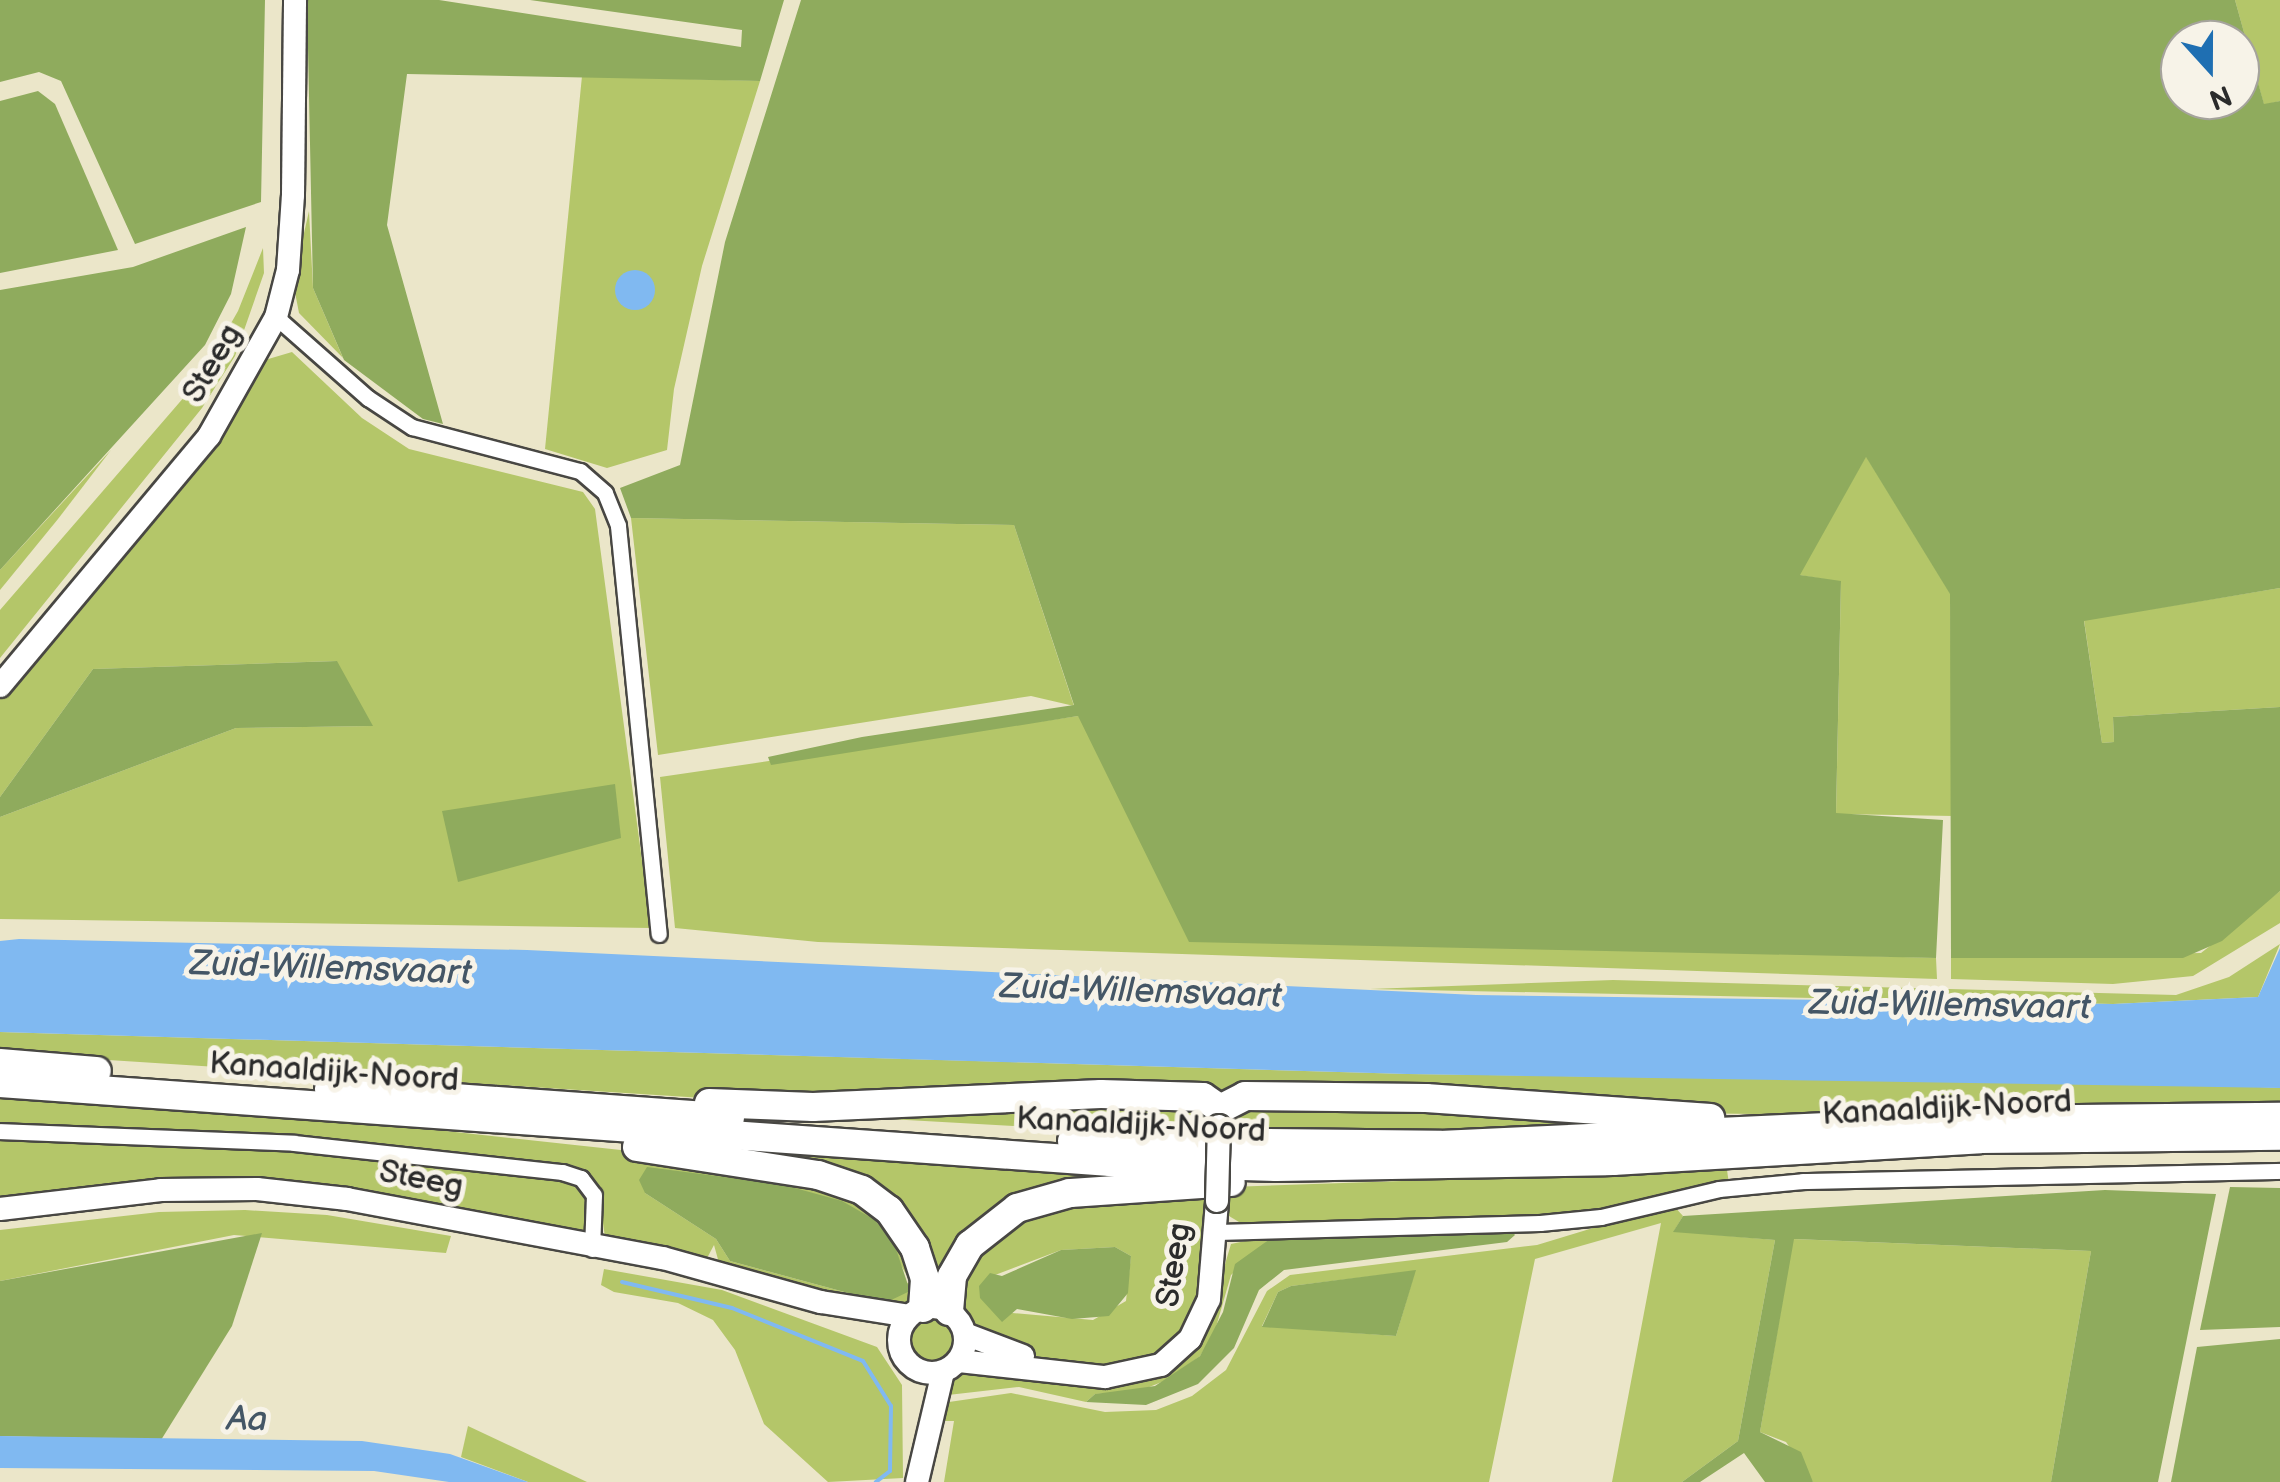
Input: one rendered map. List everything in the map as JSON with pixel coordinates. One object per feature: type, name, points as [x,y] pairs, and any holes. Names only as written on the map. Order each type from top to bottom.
[{"type":"highway","name":"Kanaaldijk-Noord","points":[[0,1063],[1011,1138],[1276,1146],[2280,1116]]},
{"type":"highway","name":"Kanaaldijk-Noord","points":[[0,1083],[1110,1162],[1390,1167],[1980,1140],[2280,1136]]},
{"type":"highway","points":[[589,1107],[659,1102],[813,1106],[1071,1094],[1192,1096],[1210,1099],[1219,1118],[1246,1096],[1426,1098],[1831,1128]]},
{"type":"highway","points":[[528,1123],[571,1138],[818,1175],[862,1190],[889,1210],[915,1248],[936,1317]]},
{"type":"highway","points":[[936,1317],[952,1276],[970,1245],[998,1218],[1034,1202],[1170,1185],[1349,1177],[1390,1167]]},
{"type":"street","name":"Steeg","points":[[0,686],[209,436],[276,316],[288,270],[293,195],[295,0]]},
{"type":"street","points":[[276,316],[368,398],[412,427],[580,471],[605,493],[618,526],[659,934]]},
{"type":"street","name":"Steeg","points":[[916,1370],[951,1366],[1120,1377],[1176,1355],[1209,1299],[1217,1232],[1219,1118]]},
{"type":"street","points":[[0,1131],[294,1143],[562,1172],[581,1178],[594,1195],[592,1249]]},
{"type":"street","name":"Kanaaldijk-Noord","points":[[1217,1232],[1540,1223],[1601,1217],[1719,1189],[1803,1181],[2280,1171]]},
{"type":"street","name":"Steeg","points":[[0,1208],[161,1190],[258,1190],[405,1208],[592,1249],[735,1274],[821,1302],[899,1342]]},
{"type":"street","name":"Steeg","points":[[821,1302],[936,1317],[1054,1370]]},
{"type":"street","points":[[917,1482],[922,1452],[951,1366],[936,1317],[899,1342],[916,1370],[922,1452]]},
{"type":"green space","points":[[0,0],[265,0],[261,202],[135,244],[61,81],[39,72],[0,82]]},
{"type":"green space","points":[[307,0],[439,0],[741,47],[742,30],[530,0],[784,0],[760,81],[407,74],[387,225],[443,424],[423,419],[344,360],[313,288]]},
{"type":"green space","points":[[801,0],[2235,0],[2241,20],[2160,20],[2160,120],[2260,120],[2260,90],[2264,104],[2280,101],[2280,588],[2084,621],[2102,743],[2114,742],[2113,717],[2280,707],[2280,891],[2222,941],[2183,958],[1951,958],[1950,594],[1866,457],[1800,575],[1841,581],[1836,813],[1943,820],[1936,958],[1189,942],[1078,716],[771,765],[768,757],[862,737],[1074,705],[1014,525],[631,518],[620,488],[680,465],[725,242]]},
{"type":"green space","points":[[2235,0],[2280,0],[2280,101],[2264,105],[2260,91],[2260,20],[2241,20]]},
{"type":"green space","points":[[582,76],[760,81],[702,266],[674,389],[667,450],[607,468],[545,449]]},
{"type":"green space","points":[[38,91],[55,104],[118,250],[0,273],[0,101]]},
{"type":"green space","points":[[309,211],[313,288],[343,358],[299,313],[293,282]]},
{"type":"green space","points":[[246,227],[231,294],[205,345],[0,570],[0,290],[133,267]]},
{"type":"green space","points":[[263,248],[264,273],[235,356],[202,408],[0,658],[0,610],[198,381],[238,311]]},
{"type":"green space","points":[[292,352],[362,418],[409,449],[583,492],[595,509],[651,928],[0,919],[0,817],[236,728],[372,726],[336,661],[93,669],[0,797],[0,699],[222,432],[265,360]]},
{"type":"green space","points":[[111,450],[58,519],[0,590],[0,570]]},
{"type":"green space","points":[[1866,456],[1950,593],[1954,816],[1836,814],[1841,582],[1799,575]]},
{"type":"green space","points":[[631,518],[1014,525],[1074,706],[1031,696],[658,755]]},
{"type":"green space","points":[[2280,588],[2280,707],[2113,717],[2114,742],[2102,743],[2084,620]]},
{"type":"green space","points":[[337,661],[373,726],[236,728],[0,817],[0,797],[93,669]]},
{"type":"green space","points":[[1078,716],[1674,950],[1936,958],[1937,979],[818,942],[675,928],[660,777]]},
{"type":"green space","points":[[615,784],[621,838],[458,882],[442,811]]},
{"type":"green space","points":[[2280,891],[2280,923],[2193,976],[2113,984],[1951,979],[1951,958],[2201,953]]},
{"type":"green space","points":[[2280,944],[2258,997],[2113,1004],[1370,989],[1613,980],[2176,995],[2229,977]]},
{"type":"green space","points":[[0,1032],[1408,1074],[2220,1085],[2280,1088],[2280,1106],[1756,1114],[750,1101],[0,1053]]},
{"type":"green space","points":[[0,1092],[281,1113],[630,1151],[863,1198],[914,1259],[910,1308],[892,1311],[719,1263],[714,1245],[706,1260],[605,1237],[600,1203],[576,1171],[0,1126]],"holes":[[[645,1193],[875,1220],[910,1281],[885,1303],[730,1261],[716,1239]]]},
{"type":"green space","points":[[1160,1099],[1208,1113],[1209,1137],[782,1113]]},
{"type":"green space","points":[[1241,1104],[1720,1123],[1231,1138]]},
{"type":"green space","points":[[0,1135],[302,1148],[574,1180],[588,1194],[585,1235],[345,1194],[0,1202]]},
{"type":"green space","points":[[638,1141],[1229,1177],[1018,1202],[941,1302],[893,1209]]},
{"type":"green space","points":[[647,1167],[784,1185],[842,1201],[875,1220],[895,1246],[910,1291],[885,1303],[730,1261],[716,1239],[645,1193],[639,1180]]},
{"type":"green space","points":[[1727,1170],[1729,1184],[1570,1216],[1244,1225],[1229,1216],[1229,1187]]},
{"type":"green space","points":[[2230,1187],[2280,1188],[2280,1327],[2200,1330]]},
{"type":"green space","points":[[1208,1188],[1205,1280],[1190,1324],[1160,1355],[1116,1369],[1061,1363],[982,1340],[959,1310],[961,1269],[1022,1211]],"holes":[[[1115,1247],[1131,1256],[1126,1301],[1093,1320],[1012,1313],[995,1275],[1061,1250]]]},
{"type":"green space","points":[[2105,1190],[2216,1194],[2158,1482],[2051,1482],[2091,1251],[1794,1239],[1760,1432],[1801,1452],[1813,1482],[1765,1482],[1744,1453],[1700,1482],[1682,1482],[1738,1441],[1775,1240],[1673,1232],[1683,1216]]},
{"type":"green space","points":[[1672,1204],[1683,1216],[1674,1231],[1775,1240],[1738,1441],[1682,1482],[1612,1482],[1661,1223],[1535,1259],[1489,1482],[944,1482],[954,1421],[944,1421],[949,1402],[1011,1393],[1105,1412],[1156,1410],[1192,1396],[1226,1370],[1267,1291],[1290,1275],[1537,1245]],"holes":[[[1415,1271],[1396,1336],[1262,1326],[1278,1292],[1291,1286]]]},
{"type":"green space","points":[[245,1210],[327,1215],[451,1236],[446,1253],[234,1235],[0,1281],[0,1230],[159,1212]]},
{"type":"green space","points":[[1510,1229],[1515,1235],[1507,1242],[1284,1270],[1259,1290],[1234,1348],[1198,1384],[1146,1405],[1086,1402],[1095,1394],[1155,1386],[1200,1356],[1223,1312],[1235,1264],[1274,1236]]},
{"type":"green space","points":[[262,1233],[232,1326],[161,1440],[0,1436],[0,1281]]},
{"type":"green space","points":[[1274,1235],[1231,1275],[1214,1334],[1200,1356],[1169,1379],[1137,1392],[1095,1394],[1086,1402],[1019,1387],[948,1395],[946,1380],[960,1369],[1105,1386],[1157,1377],[1205,1332],[1231,1244]]},
{"type":"green space","points":[[1793,1239],[2091,1251],[2051,1482],[1813,1482],[1786,1442],[1760,1432]]},
{"type":"green space","points":[[1115,1247],[1131,1256],[1128,1293],[1109,1316],[1072,1319],[1017,1309],[1002,1322],[980,1298],[979,1286],[990,1273],[1002,1276],[1061,1250]]},
{"type":"green space","points":[[604,1269],[722,1290],[877,1347],[902,1385],[903,1478],[828,1482],[764,1424],[735,1350],[713,1320],[678,1303],[614,1292],[601,1285]]},
{"type":"green space","points":[[1416,1270],[1396,1336],[1262,1327],[1278,1292],[1291,1286]]},
{"type":"green space","points":[[932,1319],[946,1326],[953,1340],[946,1354],[932,1361],[918,1354],[911,1340],[918,1326]]},
{"type":"green space","points":[[2280,1339],[2280,1482],[2171,1482],[2197,1347]]},
{"type":"green space","points":[[468,1426],[587,1482],[528,1482],[461,1457]]},
{"type":"water","points":[[635,270],[649,276],[655,290],[649,304],[635,310],[621,304],[615,290],[621,276]]},
{"type":"water","name":"Zuid-Willemsvaart","points":[[0,941],[527,950],[1476,995],[2113,1004],[2258,997],[2280,948],[2280,1088],[1407,1074],[0,1032]]},
{"type":"water","points":[[0,1436],[362,1441],[450,1454],[528,1482],[449,1482],[374,1471],[0,1468]]},
{"type":"waterway","points":[[622,1282],[732,1308],[863,1361],[891,1406],[890,1471],[876,1482]]},
{"type":"water label","name":"Aa","points":[[247,1420]]}]
